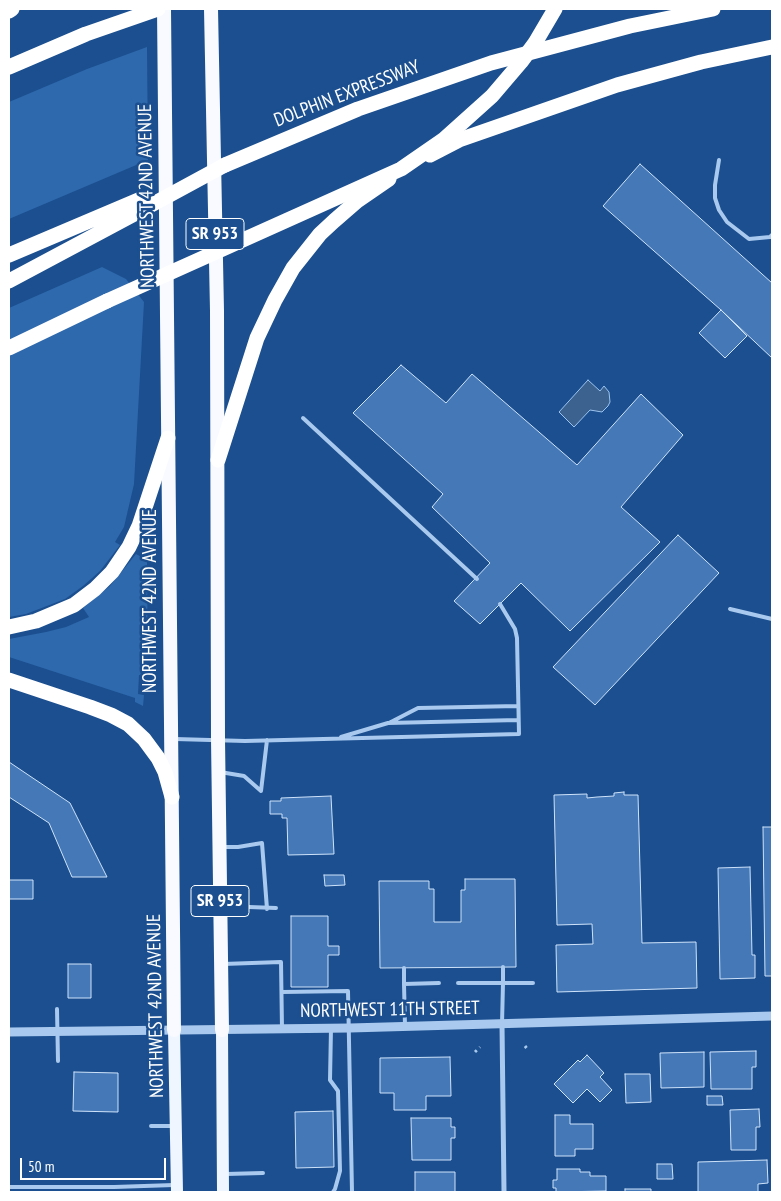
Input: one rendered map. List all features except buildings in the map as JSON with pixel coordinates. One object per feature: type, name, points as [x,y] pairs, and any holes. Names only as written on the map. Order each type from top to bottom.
[{"type":"highway","points":[[9,67],[86,34],[158,9]]},
{"type":"highway","name":"NORTHWEST 42ND AVENUE","points":[[164,9],[174,1030]]},
{"type":"highway","name":"SR 953","points":[[211,9],[218,460],[218,771],[222,1030]]},
{"type":"highway","points":[[9,348],[107,301],[401,169],[443,140],[492,96],[517,68],[535,43],[555,9]]},
{"type":"highway","name":"DOLPHIN EXPRESSWAY","points":[[141,204],[225,165],[358,109],[491,63],[630,26],[713,9]]},
{"type":"highway","points":[[218,460],[257,338],[275,300],[293,268],[308,249],[334,221],[357,201],[382,183],[459,140],[617,85],[701,62],[772,47]]},
{"type":"highway","points":[[9,255],[141,204]]},
{"type":"highway","points":[[9,281],[141,204]]},
{"type":"highway","points":[[9,627],[36,621],[74,605],[112,572],[129,547],[139,526],[168,438]]},
{"type":"highway","points":[[9,680],[96,709],[128,724],[144,739],[158,758],[166,772],[172,797]]},
{"type":"main road","name":"NORTHWEST 42ND AVENUE","points":[[174,1030],[177,1189]]},
{"type":"main road","name":"SR 953","points":[[222,1030],[223,1192]]},
{"type":"street","name":"NORTHWEST 11TH STREET","points":[[9,1032],[350,1028],[772,1016]]},
{"type":"street","points":[[502,1024],[504,1192]]},
{"type":"lane","points":[[719,160],[715,185],[715,198],[718,210],[727,222],[749,238],[770,237],[772,235]]},
{"type":"lane","points":[[303,418],[477,579]]},
{"type":"lane","points":[[170,739],[267,740],[519,734],[518,650],[515,628],[500,604]]},
{"type":"lane","points":[[730,609],[772,619]]},
{"type":"lane","points":[[334,739],[388,723],[418,708],[518,706]]},
{"type":"lane","points":[[388,723],[518,720]]},
{"type":"lane","points":[[218,771],[244,776],[261,792],[267,740]]},
{"type":"lane","points":[[219,846],[238,847],[262,843],[267,909]]},
{"type":"lane","points":[[220,906],[276,908]]},
{"type":"lane","points":[[221,964],[281,962],[282,1029]]},
{"type":"lane","points":[[502,1024],[503,967]]},
{"type":"lane","points":[[404,968],[405,1026]]},
{"type":"lane","points":[[404,984],[438,983]]},
{"type":"lane","points":[[458,983],[533,983]]},
{"type":"lane","points":[[282,992],[348,991],[352,1192]]},
{"type":"lane","points":[[57,1009],[58,1061]]},
{"type":"lane","points":[[331,1028],[330,1080],[338,1091],[340,1171],[333,1192]]},
{"type":"lane","points":[[150,1126],[176,1126]]},
{"type":"lane","points":[[223,1174],[264,1173]]},
{"type":"lane","points":[[9,1187],[78,1190],[177,1189]]},
{"type":"path","points":[[525,1046],[528,1050]]},
{"type":"path","points":[[476,1052],[480,1047]]},
{"type":"shaded area","points":[[147,47],[148,160],[9,219],[9,102],[87,69]]},
{"type":"shaded area","points":[[102,267],[126,279],[144,302],[134,484],[124,527],[115,542],[120,545],[100,571],[65,599],[26,614],[9,617],[9,308]]},
{"type":"shaded area","points":[[588,380],[600,391],[604,386],[609,392],[610,402],[602,412],[590,410],[574,427],[559,412]]},
{"type":"shaded area","points":[[136,554],[147,560],[148,675],[139,675],[138,694],[144,695],[143,706],[135,702],[135,698],[9,657],[9,639],[66,627],[89,617],[83,608],[110,586]]}]
